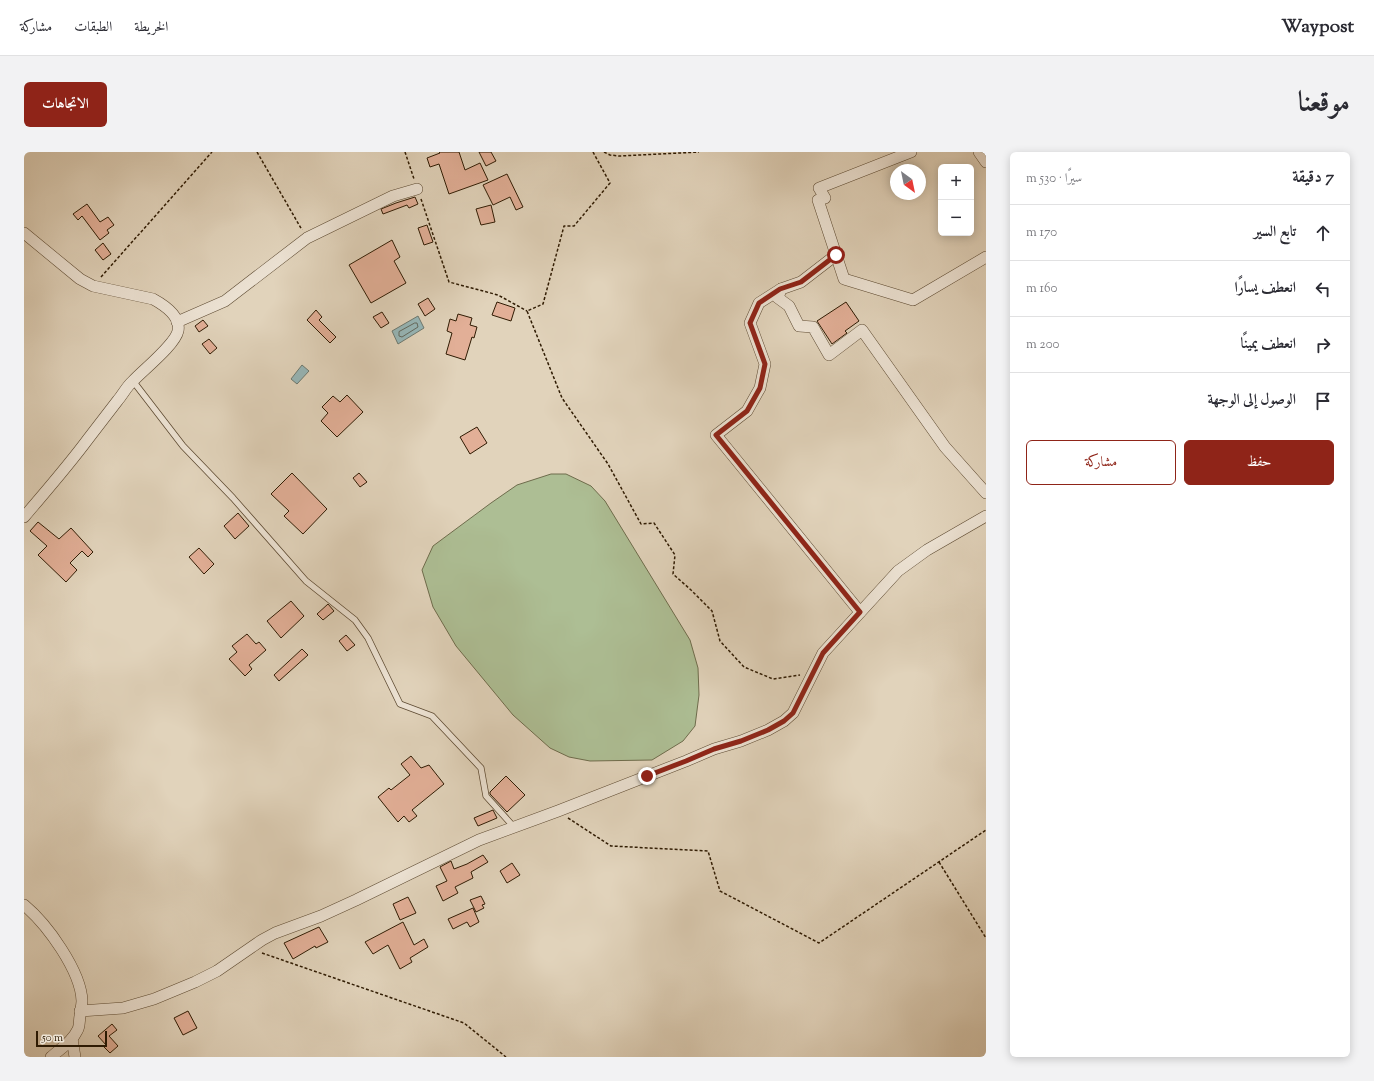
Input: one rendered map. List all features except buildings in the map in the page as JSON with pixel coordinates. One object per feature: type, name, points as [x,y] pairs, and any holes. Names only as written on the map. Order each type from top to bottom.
[{"type":"street","points":[[911,152],[820,188],[826,198],[818,200],[844,279],[913,300],[986,257]]},
{"type":"street","points":[[979,152],[986,162]]},
{"type":"street","points":[[177,322],[225,301],[307,238],[393,196],[417,189]]},
{"type":"street","points":[[24,233],[80,278],[93,286],[153,299],[169,310],[177,322],[178,331],[149,367],[133,381],[72,461],[24,517]]},
{"type":"street","points":[[836,255],[801,282],[780,289],[759,303],[750,323],[765,364],[760,388],[747,411],[716,435],[860,612]]},
{"type":"street","points":[[780,289],[778,298],[789,306],[799,326],[813,327],[829,355],[862,330],[945,448],[986,493]]},
{"type":"street","points":[[80,1011],[123,1008],[154,999],[217,971],[276,933],[321,916],[479,840],[558,811],[714,749],[741,741],[768,730],[784,721],[793,713],[823,653],[898,571],[913,559],[986,516]]},
{"type":"street","points":[[24,905],[43,925],[60,947],[73,970],[79,986],[82,1002],[78,1030],[72,1039],[51,1057]]},
{"type":"street","points":[[72,1039],[75,1057]]},
{"type":"lane","points":[[133,381],[183,446],[233,498],[306,581],[355,620],[368,638],[400,704],[432,716],[481,768],[486,796],[514,827]]},
{"type":"path","points":[[93,286],[212,152]]},
{"type":"path","points":[[256,152],[307,238]]},
{"type":"path","points":[[405,152],[448,282],[498,295],[527,311],[562,398],[608,464],[641,524],[654,523],[675,555],[673,574],[692,590],[712,611],[720,641],[744,667],[773,679],[812,674]]},
{"type":"path","points":[[527,311],[543,304],[564,226],[574,226],[610,183],[593,152]]},
{"type":"path","points":[[604,152],[610,155],[619,156],[699,152]]},
{"type":"path","points":[[558,811],[610,846],[708,851],[720,891],[819,943],[986,830]]},
{"type":"path","points":[[939,862],[986,938]]},
{"type":"path","points":[[249,949],[464,1023],[506,1057]]},
{"type":"green space","points":[[551,474],[566,474],[591,486],[605,501],[690,640],[698,668],[699,695],[695,726],[683,741],[652,760],[590,761],[569,757],[550,748],[513,715],[456,646],[433,607],[422,570],[433,546],[517,485]]},
{"type":"water","points":[[418,316],[424,328],[398,344],[392,331]]},
{"type":"water","points":[[302,365],[309,371],[297,384],[291,379]]},
{"type":"route","points":[[647,776],[714,749],[741,741],[768,730],[784,721],[793,713],[823,653],[860,612],[716,435],[747,411],[760,388],[765,364],[750,323],[759,303],[780,289],[801,282],[836,255]]}]
